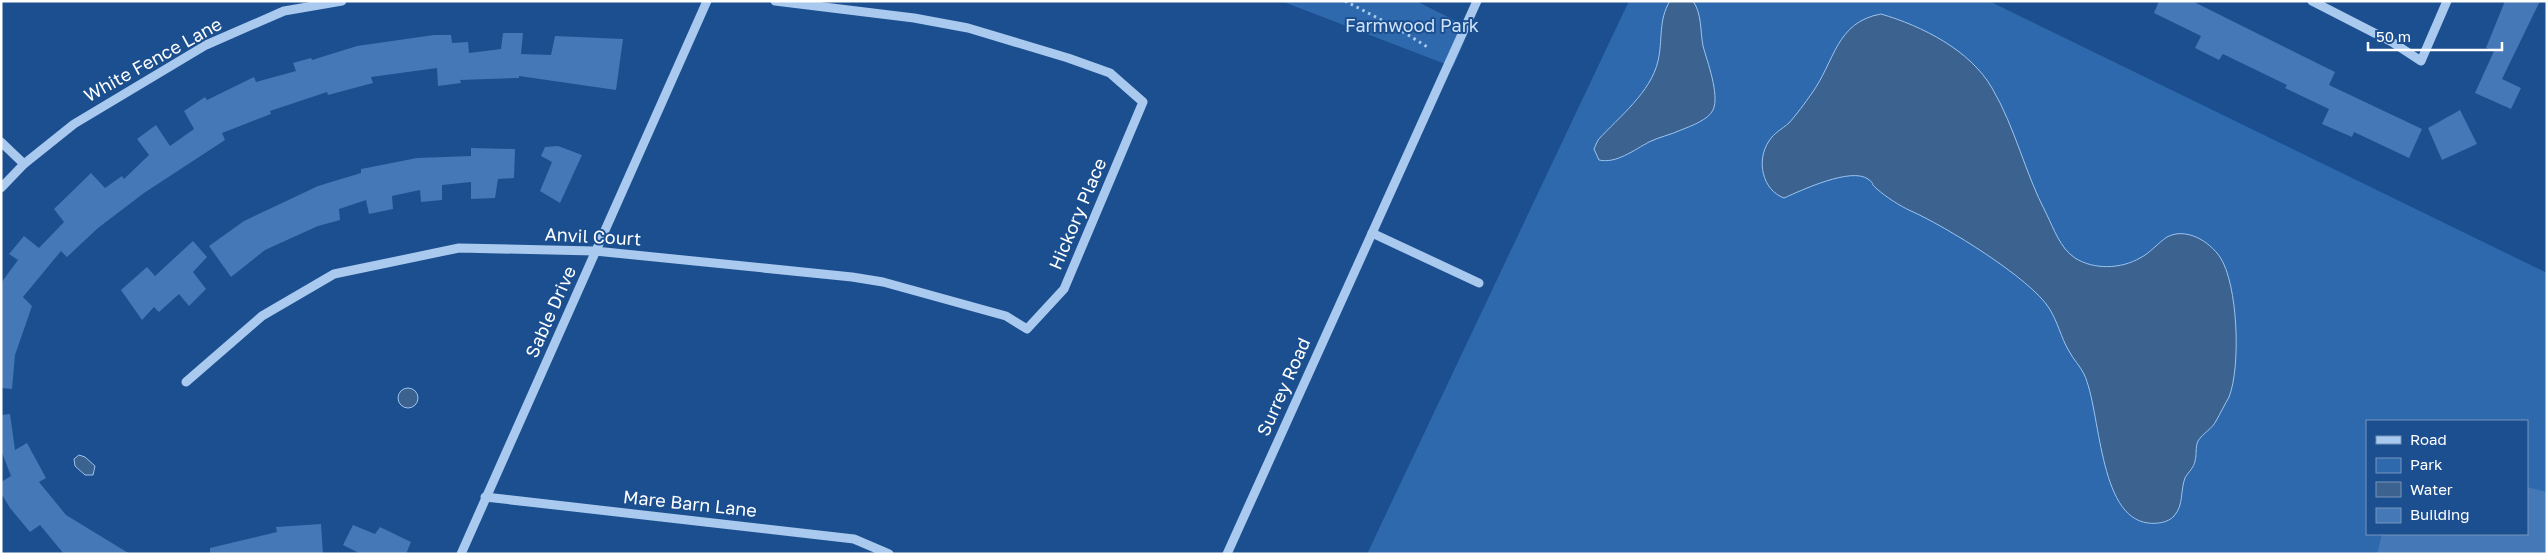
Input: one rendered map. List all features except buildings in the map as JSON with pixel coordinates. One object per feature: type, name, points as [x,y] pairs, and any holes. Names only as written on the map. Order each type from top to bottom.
[{"type":"street","name":"White Fence Lane","points":[[1,188],[24,164],[74,124],[206,45],[284,11],[342,1]]},
{"type":"street","name":"Sable Drive","points":[[461,554],[707,1]]},
{"type":"street","name":"Hickory Place","points":[[776,1],[914,18],[968,28],[1068,58],[1110,73],[1143,102],[1064,289],[1027,329]]},
{"type":"street","name":"Surrey Road","points":[[1226,554],[1477,1]]},
{"type":"street","points":[[2312,1],[2392,42],[2421,62],[2447,1]]},
{"type":"street","points":[[1,142],[24,164]]},
{"type":"street","points":[[1372,233],[1479,283]]},
{"type":"street","name":"Anvil Court","points":[[186,382],[262,316],[334,274],[459,248],[595,251],[875,281],[1006,316],[1027,329]]},
{"type":"street","name":"Mare Barn Lane","points":[[486,497],[854,539],[889,554]]},
{"type":"path","points":[[1345,1],[1391,24],[1428,48]]},
{"type":"green space","name":"Farmwood Park","points":[[1281,1],[1416,1],[1470,28],[1453,67]]},
{"type":"green space","points":[[1629,1],[1989,1],[2547,273],[2547,554],[1367,554]]},
{"type":"water","points":[[1670,1],[1693,1],[1696,6],[1703,46],[1714,87],[1715,104],[1713,110],[1711,114],[1699,122],[1653,140],[1625,156],[1612,160],[1599,160],[1594,149],[1598,140],[1641,94],[1654,72],[1658,61],[1664,15]]},
{"type":"water","points":[[1881,14],[1913,25],[1944,41],[1983,74],[2007,118],[2032,182],[2061,244],[2075,258],[2090,265],[2108,267],[2133,262],[2174,234],[2196,237],[2210,246],[2220,257],[2231,286],[2234,305],[2236,347],[2233,383],[2229,397],[2216,421],[2198,441],[2194,463],[2185,478],[2181,503],[2177,512],[2169,520],[2148,523],[2132,516],[2119,502],[2110,483],[2090,390],[2084,374],[2066,346],[2049,308],[2024,282],[1965,240],[1893,201],[1877,189],[1868,179],[1860,176],[1839,178],[1814,185],[1784,198],[1777,194],[1766,181],[1762,165],[1765,149],[1769,141],[1789,123],[1807,101],[1845,34],[1854,25],[1866,18]]},
{"type":"water","points":[[408,388],[415,391],[418,398],[415,405],[408,408],[401,405],[398,398],[401,391]]},
{"type":"water","points":[[79,455],[85,457],[95,466],[93,475],[85,475],[75,466],[74,459]]}]
